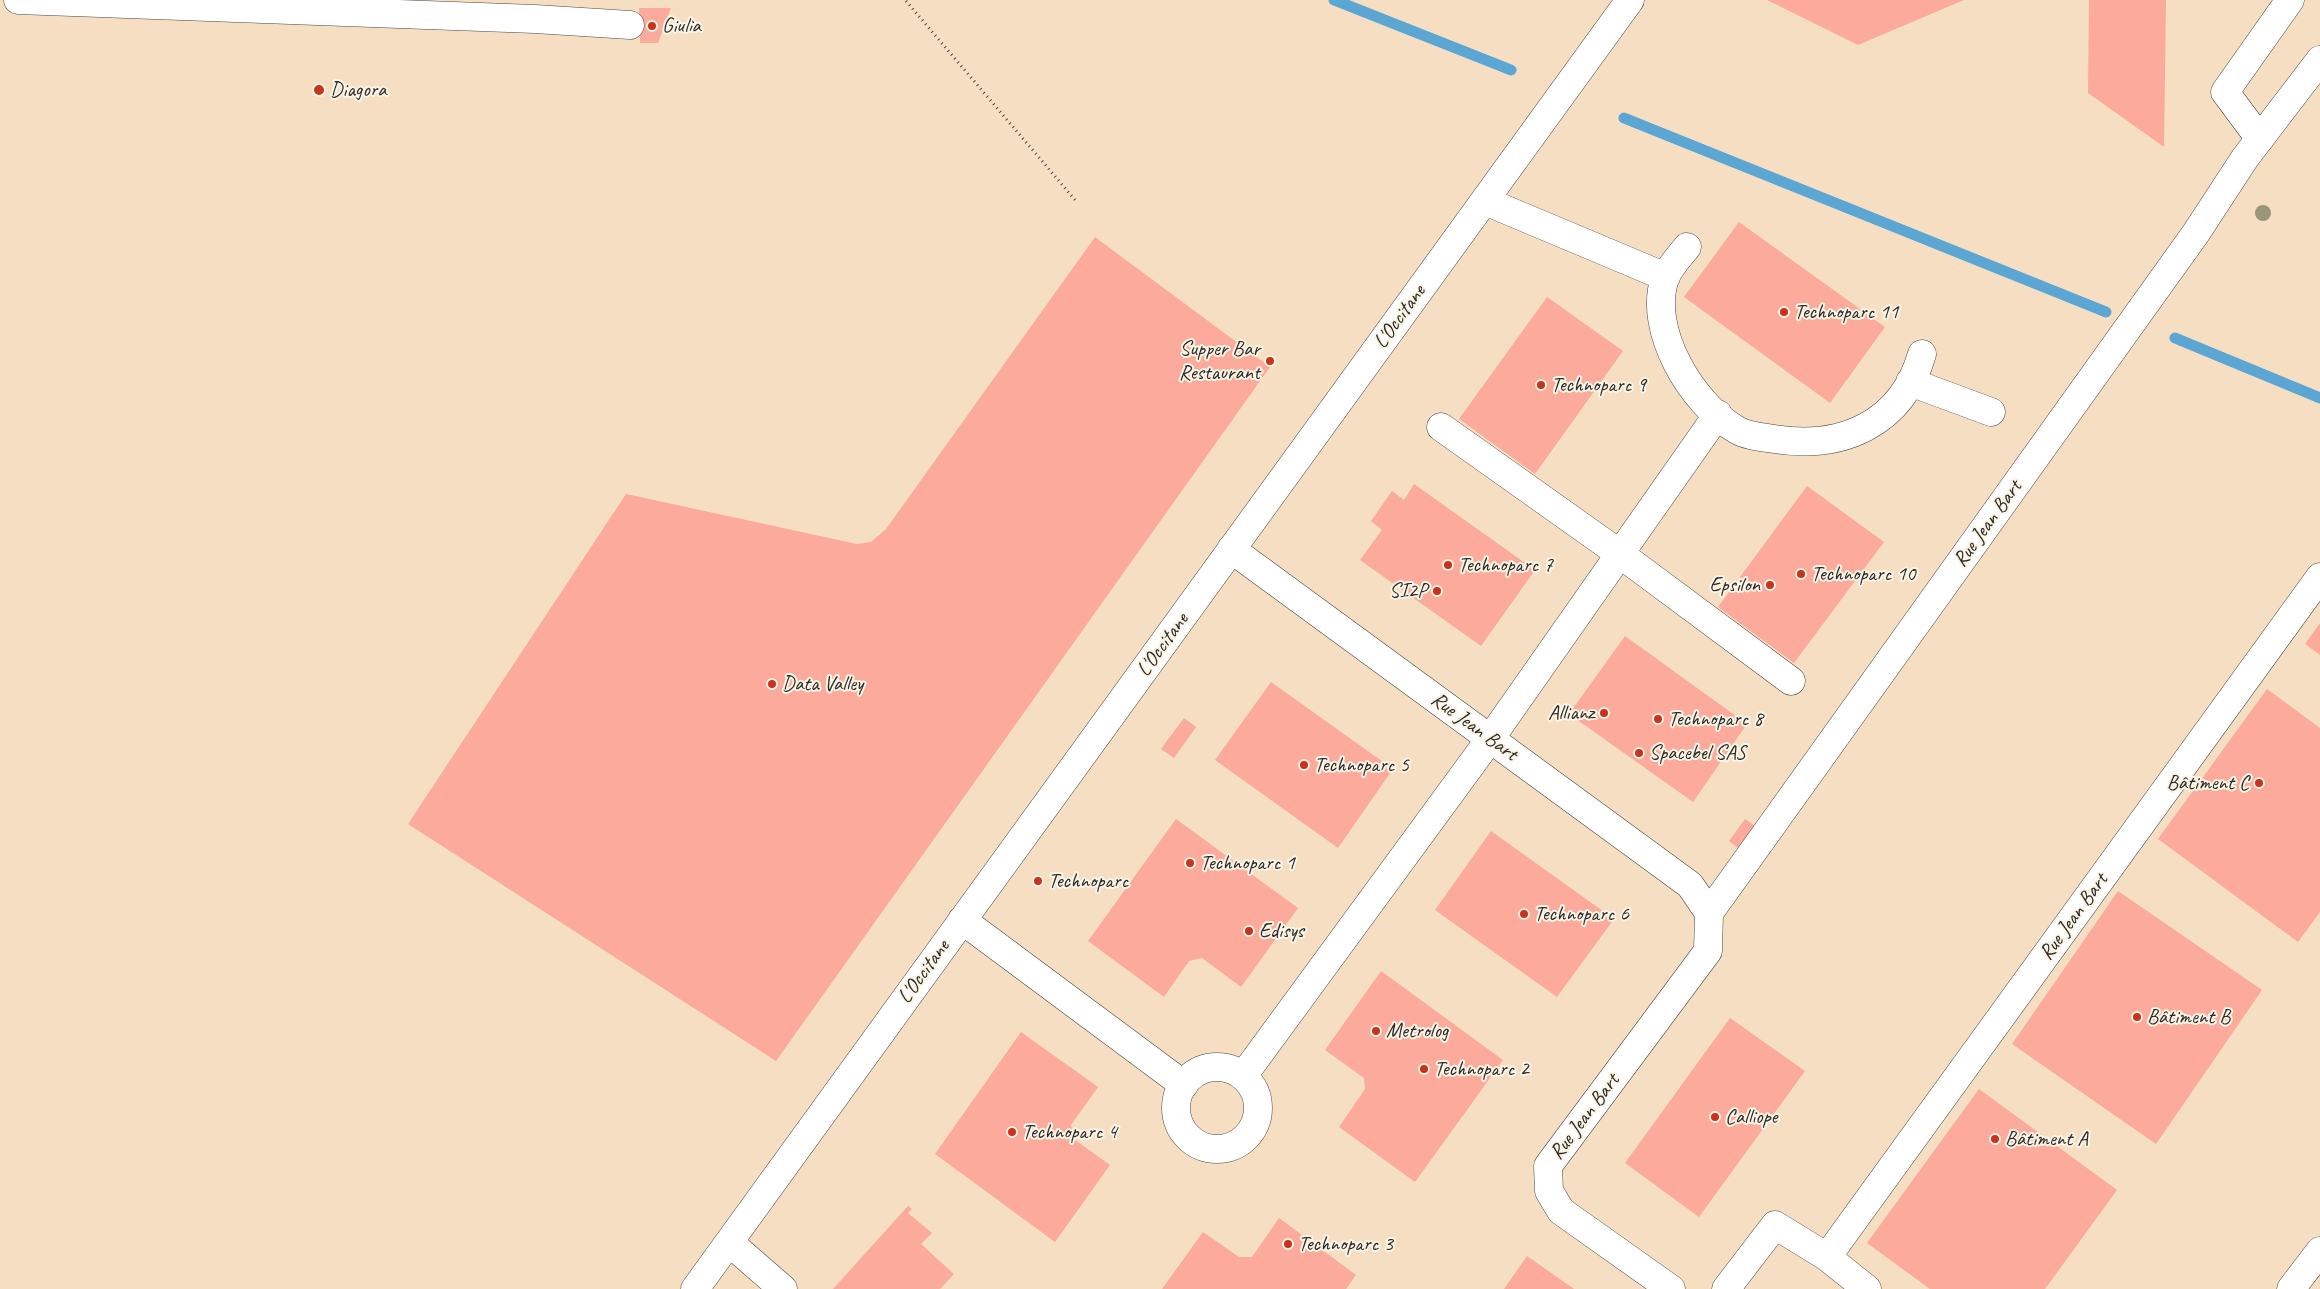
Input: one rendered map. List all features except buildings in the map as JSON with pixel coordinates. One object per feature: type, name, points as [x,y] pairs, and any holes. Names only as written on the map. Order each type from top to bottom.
[{"type":"street","points":[[18,0],[539,9],[630,25]]},
{"type":"street","name":"L'Occitane","points":[[695,1289],[1630,0]]},
{"type":"street","points":[[2260,139],[2225,92],[2290,0]]},
{"type":"street","name":"Rue Jean Bart","points":[[1671,1289],[1561,1211],[1549,1191],[1548,1166],[1708,951],[1709,913],[2196,233],[2260,139],[2320,60]]},
{"type":"street","points":[[1485,200],[1666,277]]},
{"type":"street","points":[[1687,247],[1666,277],[1660,300],[1672,355],[1698,397],[1738,430],[1757,436],[1812,442],[1840,438],[1868,427],[1888,411],[1910,382],[1917,371],[1922,354]]},
{"type":"street","points":[[1910,382],[1991,412]]},
{"type":"street","points":[[1243,1076],[1490,739],[1718,414]]},
{"type":"street","points":[[1441,427],[1620,554],[1791,681]]},
{"type":"street","name":"Rue Jean Bart","points":[[1231,549],[1690,884],[1709,913]]},
{"type":"street","name":"Rue Jean Bart","points":[[1827,1257],[2320,577]]},
{"type":"street","points":[[962,920],[1184,1084]]},
{"type":"street","points":[[1212,1068],[1232,1070],[1243,1076],[1252,1086],[1257,1099],[1258,1113],[1254,1126],[1246,1138],[1235,1146],[1222,1150],[1202,1146],[1186,1134],[1179,1123],[1176,1110],[1178,1096],[1184,1084],[1193,1075],[1212,1068]]},
{"type":"street","points":[[1726,1289],[1776,1225],[1827,1257],[1867,1289]]},
{"type":"street","points":[[729,1242],[782,1289]]},
{"type":"street","points":[[2291,1289],[2320,1251]]},
{"type":"path","points":[[906,1],[1076,201]]},
{"type":"waterway","points":[[1334,0],[1511,70]]},
{"type":"waterway","points":[[1624,118],[2106,312]]},
{"type":"waterway","points":[[2175,338],[2320,398]]},
{"type":"place","name":"Giulia","points":[[652,26]]},
{"type":"place","name":"Diagora","points":[[319,90]]},
{"type":"place","name":"Technoparc 11","points":[[1784,312]]},
{"type":"place","name":"Supper Bar Restaurant","points":[[1270,361]]},
{"type":"place","name":"Technoparc 9","points":[[1541,385]]},
{"type":"place","name":"Technoparc 7","points":[[1448,565]]},
{"type":"place","name":"Technoparc 10","points":[[1801,574]]},
{"type":"place","name":"Epsilon","points":[[1770,585]]},
{"type":"place","name":"SI2P","points":[[1437,591]]},
{"type":"place","name":"Data Valley","points":[[772,684]]},
{"type":"place","name":"Allianz","points":[[1604,713]]},
{"type":"place","name":"Technoparc 8","points":[[1658,719]]},
{"type":"place","name":"Spacebel SAS","points":[[1639,753]]},
{"type":"place","name":"Technoparc 5","points":[[1304,765]]},
{"type":"place","name":"Bâtiment C","points":[[2259,783]]},
{"type":"place","name":"Technoparc 1","points":[[1190,863]]},
{"type":"place","name":"Technoparc","points":[[1038,881]]},
{"type":"place","name":"Technoparc 6","points":[[1524,914]]},
{"type":"place","name":"Edisys","points":[[1249,931]]},
{"type":"place","name":"Bâtiment B","points":[[2137,1017]]},
{"type":"place","name":"Metrolog","points":[[1376,1031]]},
{"type":"place","name":"Technoparc 2","points":[[1424,1069]]},
{"type":"place","name":"Calliope","points":[[1715,1117]]},
{"type":"place","name":"Technoparc 4","points":[[1012,1132]]},
{"type":"place","name":"Bâtiment A","points":[[1995,1139]]},
{"type":"place","name":"Technoparc 3","points":[[1288,1244]]}]
